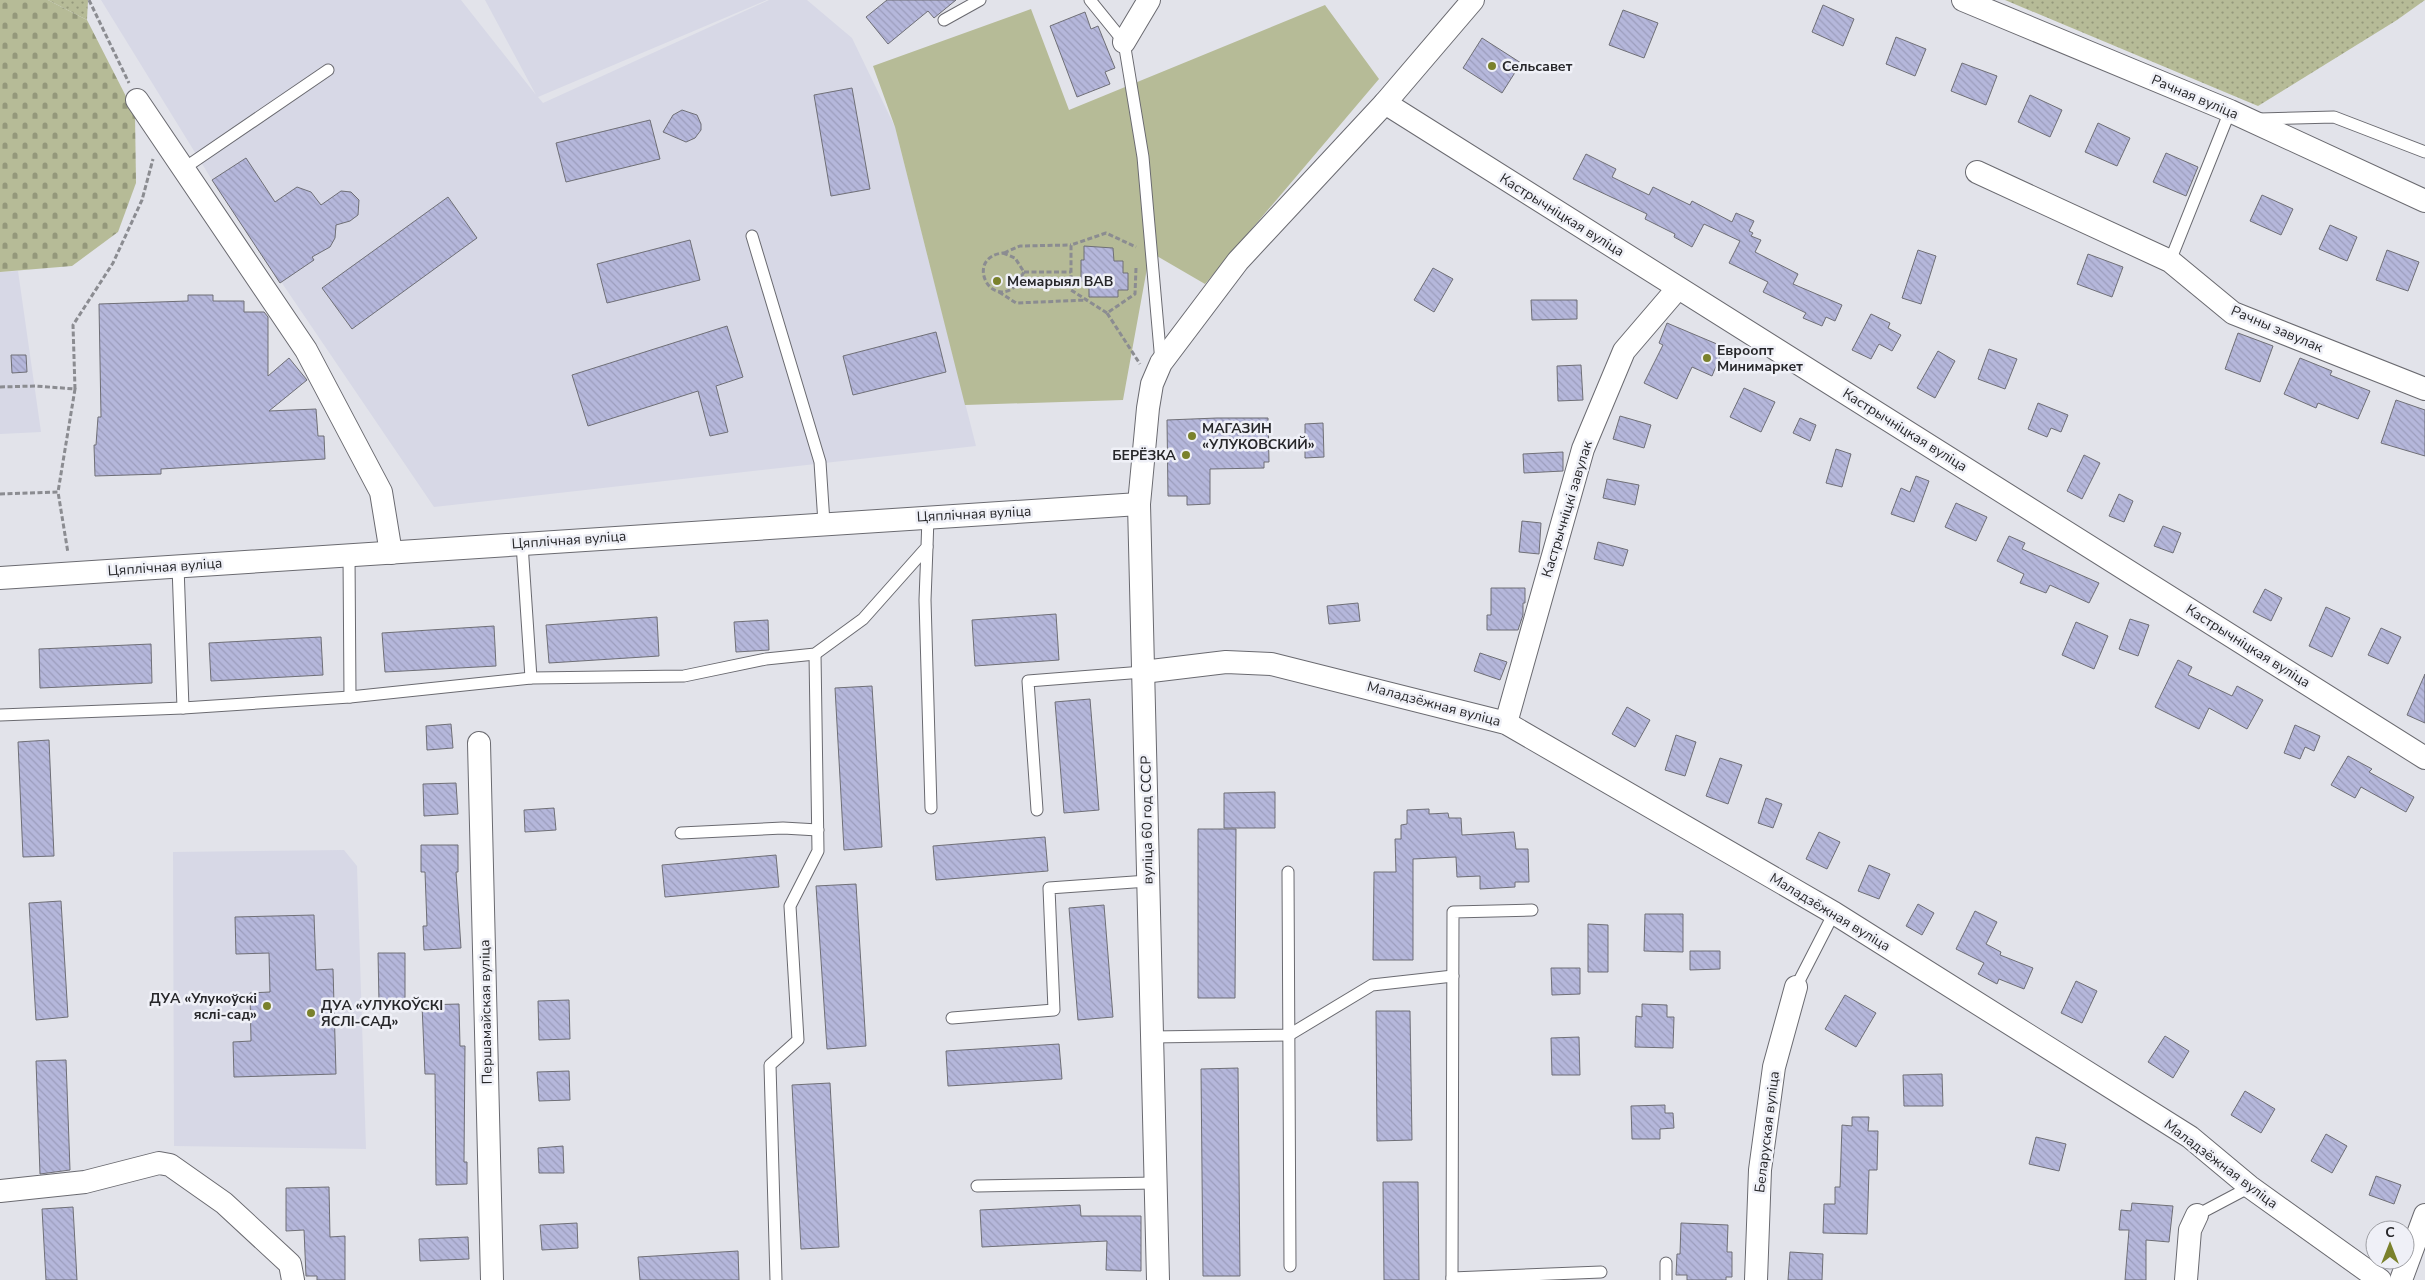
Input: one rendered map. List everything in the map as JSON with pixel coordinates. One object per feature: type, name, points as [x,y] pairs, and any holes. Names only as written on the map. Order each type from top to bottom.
[{"type":"street","points":[[1124,42],[1149,0]]},
{"type":"street","name":"вуліца 60 год СССР","points":[[1158,1280],[1139,504],[1152,384],[1161,363],[1238,261],[1384,103],[1473,0]]},
{"type":"street","name":"Рачная вуліца","points":[[1962,0],[2239,115],[2425,201]]},
{"type":"street","points":[[137,100],[306,350],[381,492],[391,553]]},
{"type":"street","name":"Кастрычніцкая вуліца","points":[[1384,103],[2425,758]]},
{"type":"street","name":"Рачны завулак","points":[[1977,172],[2170,261],[2232,313],[2425,389]]},
{"type":"street","name":"Кастрычніцкі завулак","points":[[1506,723],[1583,449],[1624,352],[1678,288]]},
{"type":"street","name":"Цяплічная вуліца","points":[[0,578],[1139,504]]},
{"type":"street","name":"Маладзёжная вуліца","points":[[1143,672],[1226,662],[1271,664],[1314,673],[1506,723],[1834,913],[2190,1137],[2250,1186],[2380,1280]]},
{"type":"street","name":"Першамайская вуліца","points":[[479,744],[492,1280]]},
{"type":"street","name":"Беларуская вуліца","points":[[1756,1280],[1760,1170],[1774,1067],[1796,987]]},
{"type":"street","points":[[0,1191],[85,1182],[159,1163],[170,1165],[224,1203],[290,1264],[293,1280]]},
{"type":"street","points":[[2186,1280],[2190,1230],[2197,1215]]},
{"type":"street","points":[[2401,1280],[2425,1215]]},
{"type":"lane","points":[[944,20],[980,0]]},
{"type":"lane","points":[[1090,0],[1124,42],[1143,157],[1161,363]]},
{"type":"lane","points":[[183,169],[328,70]]},
{"type":"lane","points":[[2170,261],[2239,115],[2334,117],[2425,152]]},
{"type":"lane","points":[[752,236],[820,462],[824,523]]},
{"type":"lane","points":[[928,517],[925,600],[932,808]]},
{"type":"lane","points":[[522,544],[531,678]]},
{"type":"lane","points":[[0,715],[184,708],[350,697],[531,678],[684,676],[766,659],[815,654],[863,619],[927,547]]},
{"type":"lane","points":[[349,555],[350,697]]},
{"type":"lane","points":[[178,566],[184,708]]},
{"type":"lane","points":[[776,1280],[770,1065],[798,1040],[790,906],[818,851],[815,654]]},
{"type":"lane","points":[[1037,810],[1028,681],[1143,672]]},
{"type":"lane","points":[[681,832],[783,828],[818,830]]},
{"type":"lane","points":[[1288,872],[1290,1266]]},
{"type":"lane","points":[[952,1018],[1054,1010],[1049,888],[1148,881]]},
{"type":"lane","points":[[1532,910],[1453,912],[1452,1279],[1601,1272]]},
{"type":"lane","points":[[1796,987],[1834,913]]},
{"type":"lane","points":[[1152,1037],[1289,1035],[1372,985],[1453,976]]},
{"type":"lane","points":[[977,1186],[1156,1183]]},
{"type":"lane","points":[[2197,1215],[2250,1186]]},
{"type":"lane","points":[[1666,1263],[1666,1280]]},
{"type":"path","points":[[89,0],[137,100]]},
{"type":"path","points":[[71,574],[58,492],[75,388],[73,325],[113,263],[142,200],[160,134]]},
{"type":"path","points":[[1087,300],[1016,303],[986,283],[984,266],[992,256],[1020,246],[1071,245],[1106,233],[1137,248],[1137,257]]},
{"type":"path","points":[[1071,245],[1071,290],[1107,313],[1152,384]]},
{"type":"path","points":[[1004,253],[1015,258],[1024,272]]},
{"type":"path","points":[[1107,313],[1135,294],[1136,266]]},
{"type":"path","points":[[1024,272],[1071,272]]},
{"type":"path","points":[[996,291],[1009,291],[1024,272]]},
{"type":"path","points":[[0,387],[75,388]]},
{"type":"path","points":[[0,494],[58,492]]},
{"type":"shaded area","points":[[101,0],[461,0],[536,95],[485,0],[767,0],[538,97],[543,103],[769,0],[807,0],[852,38],[895,127],[976,446],[434,507],[212,180]]},
{"type":"shaded area","points":[[18,271],[41,432],[0,434],[0,272]]},
{"type":"shaded area","name":"ДУА «Улукоўскі яслі-сад»","points":[[344,850],[357,866],[366,1149],[174,1146],[173,852]]},
{"type":"green space","points":[[0,0],[48,0],[87,20],[135,114],[136,183],[118,232],[72,266],[0,272]]},
{"type":"green space","points":[[48,0],[88,0],[87,20]]},
{"type":"green space","points":[[2005,0],[2425,0],[2397,20],[2258,106]]},
{"type":"green space","points":[[1325,5],[1379,79],[1205,284],[1150,252],[1123,400],[965,405],[895,127],[873,66],[1031,9],[1069,110]]},
{"type":"building","points":[[887,0],[956,0],[934,18],[928,11],[888,44],[866,17]]},
{"type":"building","points":[[1823,5],[1854,19],[1843,46],[1812,32]]},
{"type":"building","points":[[1623,10],[1658,23],[1644,58],[1609,45]]},
{"type":"building","points":[[1085,12],[1091,29],[1098,26],[1115,68],[1105,72],[1110,84],[1077,97],[1050,26]]},
{"type":"building","points":[[1896,37],[1926,49],[1915,76],[1886,64]]},
{"type":"building","name":"Сельсавет","points":[[1482,38],[1521,63],[1502,93],[1463,68]]},
{"type":"building","points":[[1962,63],[1997,76],[1986,105],[1951,91]]},
{"type":"building","points":[[852,88],[870,189],[831,196],[814,95]]},
{"type":"building","points":[[2030,95],[2062,110],[2050,137],[2018,122]]},
{"type":"building","points":[[682,110],[697,115],[701,124],[701,130],[695,138],[686,142],[663,132],[673,115]]},
{"type":"building","points":[[650,120],[660,159],[566,182],[556,143]]},
{"type":"building","points":[[2098,123],[2130,138],[2117,166],[2085,152]]},
{"type":"building","points":[[2166,153],[2198,167],[2186,196],[2153,182]]},
{"type":"building","points":[[1586,154],[1616,169],[1612,177],[1649,195],[1653,187],[1690,205],[1692,201],[1732,222],[1736,213],[1754,221],[1749,231],[1753,233],[1751,236],[1761,240],[1755,252],[1798,274],[1793,284],[1842,305],[1835,321],[1826,317],[1822,326],[1803,318],[1806,313],[1763,292],[1768,282],[1729,263],[1740,241],[1704,224],[1692,247],[1674,237],[1675,234],[1645,219],[1647,214],[1573,179]]},
{"type":"building","points":[[246,158],[275,202],[297,187],[311,192],[321,205],[341,191],[351,192],[359,200],[358,215],[350,221],[336,225],[335,238],[330,247],[312,257],[314,260],[280,283],[212,180]]},
{"type":"building","points":[[2262,195],[2293,209],[2281,235],[2250,221]]},
{"type":"building","points":[[448,197],[477,238],[352,329],[322,288]]},
{"type":"building","points":[[2330,225],[2357,237],[2347,261],[2319,249]]},
{"type":"building","points":[[690,240],[700,280],[607,303],[597,264]]},
{"type":"building","points":[[1084,246],[1113,248],[1114,261],[1123,261],[1123,273],[1128,273],[1128,290],[1118,290],[1118,297],[1089,297],[1089,288],[1085,288],[1085,281],[1081,281],[1081,260],[1084,260]]},
{"type":"building","points":[[1918,250],[1936,256],[1921,304],[1902,298]]},
{"type":"building","points":[[2387,250],[2419,262],[2408,291],[2376,280]]},
{"type":"building","points":[[2088,254],[2123,267],[2112,297],[2077,284]]},
{"type":"building","points":[[1433,268],[1453,279],[1434,312],[1414,300]]},
{"type":"building","points":[[188,295],[213,295],[213,301],[244,301],[244,312],[264,312],[268,317],[268,376],[289,358],[307,380],[269,411],[316,409],[318,436],[324,436],[325,459],[161,469],[161,474],[95,476],[94,445],[96,445],[98,417],[101,417],[99,304],[188,301]]},
{"type":"building","points":[[1531,300],[1577,300],[1577,319],[1532,320]]},
{"type":"building","points":[[1871,314],[1890,323],[1888,328],[1901,335],[1892,351],[1879,344],[1871,359],[1852,350]]},
{"type":"building","points":[[1667,323],[1724,347],[1712,376],[1692,367],[1677,399],[1644,383],[1663,345],[1659,343]]},
{"type":"building","points":[[727,326],[743,377],[716,386],[728,432],[710,436],[698,391],[588,426],[572,375]]},
{"type":"building","points":[[936,332],[946,372],[853,395],[843,356]]},
{"type":"building","points":[[2238,333],[2273,346],[2260,382],[2225,369]]},
{"type":"building","points":[[1989,349],[2017,359],[2005,389],[1978,379]]},
{"type":"building","points":[[1938,351],[1955,361],[1935,398],[1917,388]]},
{"type":"building","points":[[11,355],[26,355],[27,372],[12,373]]},
{"type":"building","points":[[2300,358],[2332,371],[2330,375],[2370,391],[2358,419],[2318,403],[2316,408],[2284,394]]},
{"type":"building","points":[[1581,365],[1583,400],[1558,401],[1557,366]]},
{"type":"building","points":[[1744,388],[1775,402],[1761,432],[1730,417]]},
{"type":"building","points":[[2396,400],[2425,410],[2425,456],[2381,443]]},
{"type":"building","points":[[2038,403],[2068,415],[2061,432],[2051,428],[2047,437],[2028,429]]},
{"type":"building","points":[[1620,416],[1651,425],[1644,448],[1613,439]]},
{"type":"building","points":[[1268,418],[1269,462],[1264,462],[1264,468],[1210,469],[1210,504],[1187,505],[1187,496],[1168,496],[1167,420]]},
{"type":"building","points":[[1800,418],[1816,425],[1810,441],[1793,433]]},
{"type":"building","points":[[1323,423],[1324,457],[1305,458],[1305,424]]},
{"type":"building","points":[[1836,449],[1851,454],[1842,487],[1826,483]]},
{"type":"building","points":[[1563,452],[1563,471],[1524,473],[1523,454]]},
{"type":"building","points":[[2084,455],[2100,463],[2082,499],[2067,491]]},
{"type":"building","points":[[1916,476],[1929,481],[1914,522],[1891,514],[1901,488],[1910,492]]},
{"type":"building","points":[[1607,479],[1639,485],[1635,505],[1603,498]]},
{"type":"building","points":[[2119,494],[2133,501],[2124,522],[2109,516]]},
{"type":"building","points":[[1956,503],[1987,517],[1976,541],[1945,527]]},
{"type":"building","points":[[1522,521],[1541,523],[1539,554],[1519,552]]},
{"type":"building","points":[[2163,526],[2181,533],[2173,553],[2154,546]]},
{"type":"building","points":[[2009,536],[2025,543],[2022,549],[2099,583],[2089,603],[2050,585],[2046,593],[2020,583],[2024,574],[1997,561]]},
{"type":"building","points":[[1598,542],[1628,550],[1623,566],[1594,559]]},
{"type":"building","points":[[1491,588],[1525,588],[1523,615],[1518,630],[1487,630],[1487,615],[1491,615]]},
{"type":"building","points":[[2265,589],[2282,598],[2271,621],[2253,612]]},
{"type":"building","points":[[1358,603],[1360,621],[1329,624],[1327,606]]},
{"type":"building","points":[[2326,607],[2350,618],[2332,657],[2309,646]]},
{"type":"building","points":[[1056,614],[1059,660],[975,666],[972,620]]},
{"type":"building","points":[[657,617],[659,656],[549,663],[546,625]]},
{"type":"building","points":[[2130,619],[2149,625],[2138,656],[2119,649]]},
{"type":"building","points":[[768,620],[769,650],[736,652],[734,622]]},
{"type":"building","points":[[2076,622],[2108,636],[2094,669],[2062,655]]},
{"type":"building","points":[[494,626],[496,666],[385,672],[382,633]]},
{"type":"building","points":[[2381,628],[2401,637],[2388,664],[2368,655]]},
{"type":"building","points":[[321,637],[323,675],[211,681],[209,643]]},
{"type":"building","points":[[151,644],[152,683],[40,688],[39,649]]},
{"type":"building","points":[[1480,653],[1507,662],[1500,680],[1474,671]]},
{"type":"building","points":[[2178,660],[2192,667],[2188,675],[2232,696],[2237,686],[2263,700],[2247,729],[2209,708],[2199,729],[2155,707]]},
{"type":"building","points":[[2425,674],[2425,723],[2407,715]]},
{"type":"building","points":[[872,686],[882,847],[844,850],[835,688]]},
{"type":"building","points":[[1090,699],[1099,810],[1064,813],[1055,702]]},
{"type":"building","points":[[1627,707],[1650,720],[1635,747],[1612,734]]},
{"type":"building","points":[[451,724],[453,748],[427,750],[426,726]]},
{"type":"building","points":[[2295,725],[2320,736],[2314,751],[2305,747],[2300,759],[2284,753]]},
{"type":"building","points":[[1676,735],[1696,742],[1685,776],[1665,770]]},
{"type":"building","points":[[49,740],[54,856],[23,857],[18,742]]},
{"type":"building","points":[[2348,756],[2372,769],[2369,772],[2414,797],[2406,812],[2361,787],[2355,798],[2331,785]]},
{"type":"building","points":[[1720,758],[1742,765],[1728,804],[1706,796]]},
{"type":"building","points":[[456,783],[458,814],[424,816],[423,784]]},
{"type":"building","points":[[1275,792],[1275,828],[1224,828],[1224,793]]},
{"type":"building","points":[[1766,798],[1782,804],[1773,828],[1758,823]]},
{"type":"building","points":[[554,808],[556,830],[525,832],[524,810]]},
{"type":"building","points":[[1429,809],[1429,814],[1448,813],[1449,818],[1461,818],[1462,835],[1514,832],[1516,849],[1528,849],[1529,882],[1515,882],[1515,887],[1480,889],[1480,876],[1457,877],[1456,857],[1413,859],[1413,960],[1373,960],[1374,872],[1396,872],[1395,839],[1401,839],[1401,825],[1407,824],[1407,810]]},
{"type":"building","points":[[1198,829],[1236,829],[1235,998],[1198,998]]},
{"type":"building","points":[[1819,832],[1840,842],[1827,869],[1806,859]]},
{"type":"building","points":[[1045,837],[1048,871],[936,880],[933,846]]},
{"type":"building","points":[[421,845],[458,845],[458,872],[456,872],[461,948],[424,950],[423,926],[427,926],[425,872],[421,872]]},
{"type":"building","points":[[776,855],[779,887],[665,897],[662,865]]},
{"type":"building","points":[[1869,865],[1890,874],[1879,899],[1858,891]]},
{"type":"building","points":[[856,884],[866,1046],[827,1049],[816,886]]},
{"type":"building","points":[[61,901],[68,1017],[36,1020],[29,903]]},
{"type":"building","points":[[1918,904],[1934,913],[1922,935],[1906,926]]},
{"type":"building","points":[[1104,905],[1113,1017],[1078,1020],[1069,908]]},
{"type":"building","points":[[1975,911],[1997,922],[1986,944],[2001,952],[2000,955],[2033,968],[2024,989],[1999,979],[1997,984],[1978,974],[1984,963],[1956,949]]},
{"type":"building","points":[[1645,914],[1683,914],[1683,952],[1644,951]]},
{"type":"building","points":[[314,915],[316,970],[333,969],[336,1074],[234,1077],[233,1042],[251,1041],[250,993],[270,992],[269,953],[236,954],[235,917]]},
{"type":"building","points":[[1588,924],[1608,925],[1608,972],[1588,972]]},
{"type":"building","points":[[1690,951],[1720,951],[1720,969],[1690,970]]},
{"type":"building","points":[[378,953],[405,953],[405,1002],[379,1002]]},
{"type":"building","points":[[1551,968],[1580,968],[1580,994],[1552,995]]},
{"type":"building","points":[[2076,981],[2097,991],[2082,1023],[2061,1013]]},
{"type":"building","points":[[1845,995],[1876,1013],[1856,1047],[1825,1029]]},
{"type":"building","points":[[569,1000],[570,1039],[539,1040],[538,1001]]},
{"type":"building","points":[[459,1004],[460,1046],[465,1046],[464,1162],[467,1162],[467,1184],[436,1185],[435,1074],[425,1074],[422,1005]]},
{"type":"building","points":[[1642,1004],[1667,1005],[1667,1017],[1674,1017],[1673,1048],[1635,1047],[1636,1016],[1642,1017]]},
{"type":"building","points":[[1376,1011],[1410,1011],[1412,1140],[1377,1141]]},
{"type":"building","points":[[2165,1036],[2189,1051],[2173,1078],[2148,1062]]},
{"type":"building","points":[[1579,1037],[1580,1075],[1552,1075],[1551,1038]]},
{"type":"building","points":[[1059,1044],[1062,1079],[948,1086],[946,1051]]},
{"type":"building","points":[[66,1060],[70,1170],[40,1174],[36,1061]]},
{"type":"building","points":[[1238,1068],[1240,1276],[1203,1276],[1201,1069]]},
{"type":"building","points":[[569,1071],[570,1100],[539,1101],[537,1072]]},
{"type":"building","points":[[1942,1074],[1943,1106],[1904,1106],[1903,1075]]},
{"type":"building","points":[[830,1083],[839,1247],[801,1249],[792,1085]]},
{"type":"building","points":[[2245,1091],[2275,1109],[2261,1133],[2231,1115]]},
{"type":"building","points":[[1665,1105],[1665,1113],[1673,1113],[1674,1128],[1660,1129],[1660,1139],[1632,1139],[1631,1106]]},
{"type":"building","points":[[1852,1117],[1869,1117],[1868,1131],[1878,1131],[1877,1170],[1869,1170],[1867,1234],[1823,1233],[1824,1204],[1835,1204],[1835,1187],[1840,1187],[1842,1125],[1852,1126]]},
{"type":"building","points":[[2326,1134],[2347,1146],[2332,1173],[2311,1161]]},
{"type":"building","points":[[2036,1137],[2066,1144],[2059,1171],[2029,1164]]},
{"type":"building","points":[[563,1146],[564,1173],[539,1173],[538,1148]]},
{"type":"building","points":[[2376,1176],[2401,1185],[2394,1204],[2369,1195]]},
{"type":"building","points":[[1383,1182],[1418,1182],[1419,1280],[1384,1280]]},
{"type":"building","points":[[329,1187],[330,1237],[345,1236],[345,1280],[317,1280],[317,1276],[306,1276],[304,1230],[286,1231],[286,1188]]},
{"type":"building","points":[[2132,1203],[2173,1206],[2169,1242],[2146,1240],[2146,1280],[2125,1280],[2129,1230],[2119,1230],[2121,1210],[2131,1211]]},
{"type":"building","points":[[1080,1205],[1081,1216],[1141,1216],[1141,1271],[1106,1270],[1107,1241],[982,1247],[980,1210]]},
{"type":"building","points":[[73,1207],[77,1280],[46,1280],[42,1209]]},
{"type":"building","points":[[577,1223],[578,1248],[542,1250],[540,1225]]},
{"type":"building","points":[[1681,1223],[1728,1225],[1727,1252],[1732,1252],[1732,1277],[1726,1277],[1726,1280],[1687,1280],[1687,1275],[1676,1275],[1677,1254],[1680,1254]]},
{"type":"building","points":[[468,1237],[469,1259],[420,1261],[419,1239]]},
{"type":"building","points":[[738,1251],[739,1280],[640,1280],[638,1257]]},
{"type":"building","points":[[1790,1252],[1823,1254],[1822,1280],[1788,1280]]},
{"type":"place","name":"Сельсавет","points":[[1492,66]]},
{"type":"place","name":"Мемарыял ВАВ","points":[[997,281]]},
{"type":"place","name":"Евроопт Минимаркет","points":[[1707,358]]},
{"type":"place","name":"МАГАЗИН «УЛУКОВСКИЙ»","points":[[1192,436]]},
{"type":"place","name":"БЕРЁЗКА","points":[[1186,455]]},
{"type":"place","name":"ДУА «Улукоўскі яслі-сад»","points":[[267,1006]]},
{"type":"place","name":"ДУА «УЛУКОЎСКІ ЯСЛІ-САД»","points":[[311,1013]]}]
